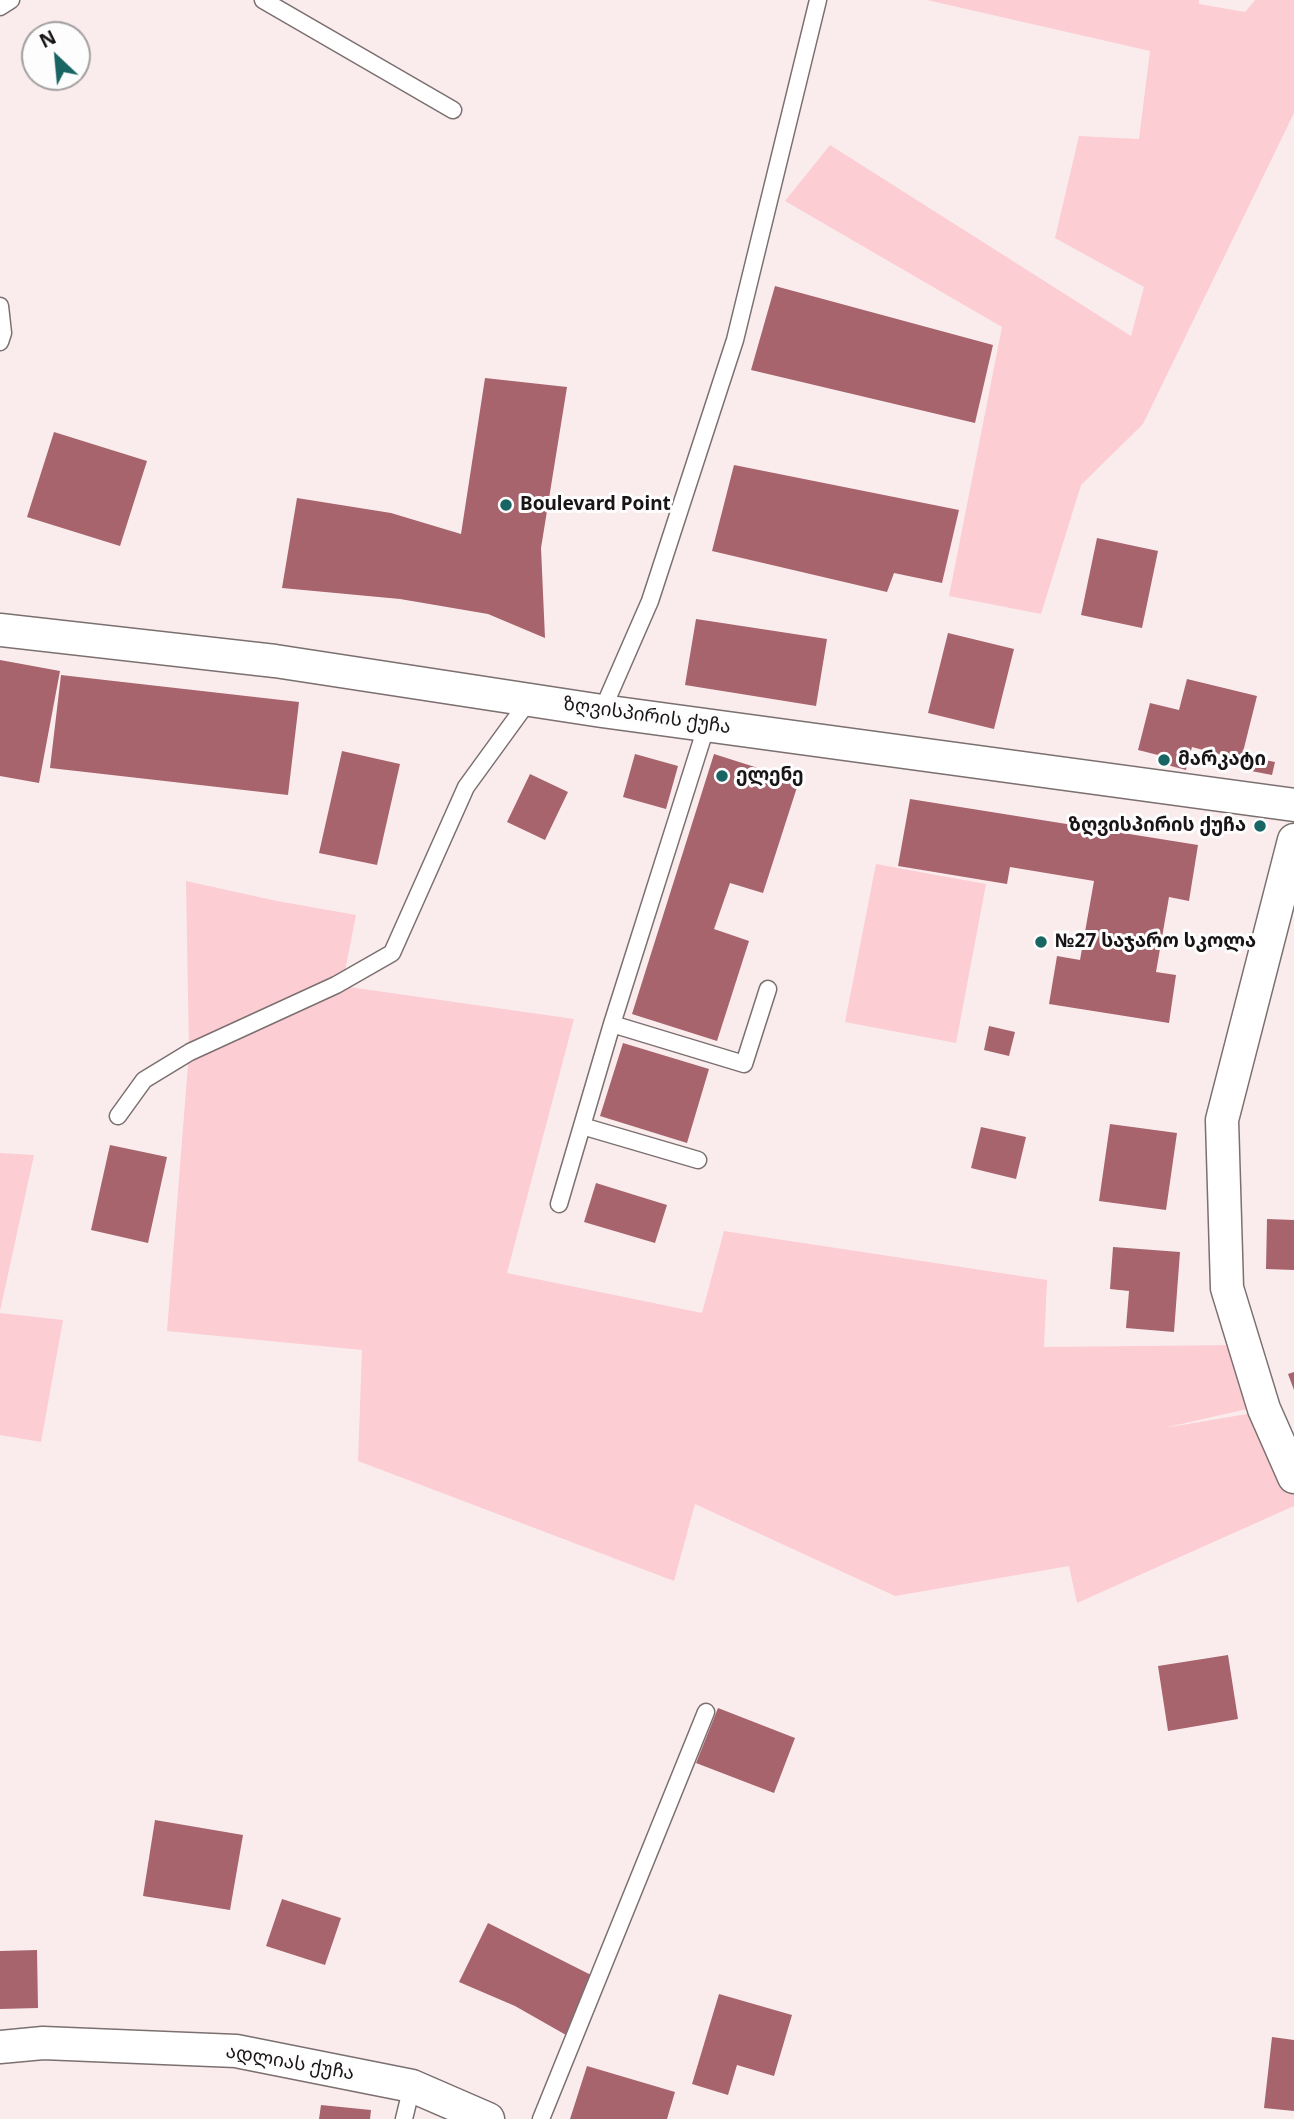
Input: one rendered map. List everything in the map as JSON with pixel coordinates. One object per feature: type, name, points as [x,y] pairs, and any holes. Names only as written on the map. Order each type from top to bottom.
[{"type":"street","name":"ზღვისპირის ქუჩა","points":[[0,630],[275,661],[602,710],[1294,805]]},
{"type":"street","points":[[1294,840],[1222,1120],[1227,1288],[1264,1409],[1294,1477]]},
{"type":"street","name":"ადლიას ქუჩა","points":[[0,2047],[43,2043],[236,2051],[412,2086],[488,2119]]},
{"type":"lane","points":[[0,8],[11,0]]},
{"type":"lane","points":[[263,0],[453,110]]},
{"type":"lane","points":[[602,710],[650,601],[735,341],[818,0]]},
{"type":"lane","points":[[0,306],[3,333],[0,342]]},
{"type":"lane","points":[[118,1116],[144,1080],[190,1052],[336,985],[393,953],[466,787],[530,699]]},
{"type":"lane","points":[[559,1204],[612,1024],[707,724]]},
{"type":"lane","points":[[612,1024],[744,1064],[768,989]]},
{"type":"lane","points":[[582,1126],[698,1160]]},
{"type":"lane","points":[[541,2119],[706,1712]]},
{"type":"lane","points":[[404,2119],[412,2086]]},
{"type":"shaded area","points":[[927,0],[1199,0],[1199,4],[1245,12],[1255,0],[1294,0],[1294,113],[1143,424],[1081,485],[1041,614],[949,596],[1002,327],[785,201],[830,145],[1131,336],[1144,287],[1055,238],[1079,136],[1139,139],[1150,51]]},
{"type":"shaded area","points":[[876,864],[986,884],[956,1043],[845,1022]]},
{"type":"shaded area","points":[[186,881],[356,915],[342,986],[574,1019],[507,1273],[702,1313],[724,1231],[1047,1280],[1044,1347],[1240,1345],[1260,1406],[1164,1428],[1259,1412],[1294,1486],[1294,1506],[1077,1603],[1069,1566],[895,1596],[695,1504],[674,1581],[358,1461],[362,1350],[167,1331],[189,1052]]},
{"type":"shaded area","points":[[0,1153],[34,1155],[0,1311]]},
{"type":"shaded area","points":[[0,1313],[63,1320],[41,1442],[0,1435]]},
{"type":"building","points":[[775,286],[993,345],[975,423],[751,370]]},
{"type":"building","name":"Boulevard Point","points":[[485,378],[567,387],[541,548],[545,638],[488,614],[400,599],[282,588],[297,498],[391,513],[461,534]]},
{"type":"building","points":[[54,432],[147,461],[120,546],[27,517]]},
{"type":"building","points":[[734,465],[959,510],[942,583],[894,573],[887,592],[712,551]]},
{"type":"building","points":[[1097,538],[1158,551],[1142,628],[1081,615]]},
{"type":"building","points":[[696,619],[827,639],[816,706],[685,685]]},
{"type":"building","points":[[948,633],[1014,649],[994,729],[928,713]]},
{"type":"building","points":[[0,660],[60,671],[39,783],[0,776]]},
{"type":"building","points":[[61,675],[299,702],[288,795],[50,768]]},
{"type":"building","points":[[1187,679],[1257,696],[1241,760],[1192,747],[1186,770],[1156,762],[1158,755],[1138,750],[1150,703],[1179,710]]},
{"type":"building","points":[[342,751],[400,764],[377,865],[319,853]]},
{"type":"building","points":[[635,754],[678,766],[666,809],[623,797]]},
{"type":"building","points":[[714,754],[799,781],[763,893],[730,883],[714,929],[749,941],[717,1041],[632,1014]]},
{"type":"building","points":[[1249,757],[1275,762],[1272,775],[1246,770]]},
{"type":"building","points":[[530,774],[568,792],[545,840],[507,822]]},
{"type":"building","points":[[910,799],[1198,845],[1189,901],[1169,897],[1156,972],[1176,975],[1169,1023],[1049,1004],[1057,956],[1080,960],[1094,881],[1010,867],[1007,884],[898,866]]},
{"type":"building","points":[[989,1026],[1015,1032],[1009,1056],[984,1050]]},
{"type":"building","points":[[623,1043],[709,1069],[687,1143],[600,1116]]},
{"type":"building","points":[[1110,1124],[1177,1133],[1166,1210],[1099,1201]]},
{"type":"building","points":[[981,1127],[1026,1137],[1016,1179],[971,1168]]},
{"type":"building","points":[[110,1145],[167,1157],[148,1243],[91,1230]]},
{"type":"building","points":[[596,1183],[667,1205],[655,1243],[584,1222]]},
{"type":"building","points":[[1267,1219],[1294,1220],[1294,1270],[1266,1269]]},
{"type":"building","points":[[1113,1247],[1180,1252],[1174,1332],[1126,1328],[1129,1291],[1110,1289]]},
{"type":"building","points":[[1294,1372],[1294,1390],[1288,1374]]},
{"type":"building","points":[[1228,1655],[1238,1719],[1168,1731],[1158,1666]]},
{"type":"building","points":[[718,1708],[795,1738],[774,1793],[696,1763]]},
{"type":"building","points":[[155,1820],[243,1835],[230,1910],[143,1896]]},
{"type":"building","points":[[282,1899],[341,1918],[325,1965],[266,1946]]},
{"type":"building","points":[[488,1923],[595,1977],[566,2035],[515,2006],[459,1982]]},
{"type":"building","points":[[37,1950],[38,2008],[0,2009],[0,1951]]},
{"type":"building","points":[[719,1994],[792,2015],[774,2076],[737,2065],[728,2095],[692,2084]]},
{"type":"building","points":[[1272,2037],[1294,2040],[1294,2111],[1264,2108]]},
{"type":"building","points":[[587,2066],[675,2092],[667,2119],[570,2119]]},
{"type":"building","points":[[321,2105],[371,2110],[370,2119],[319,2119]]},
{"type":"place","name":"Boulevard Point","points":[[506,505]]},
{"type":"place","name":"მარკატი","points":[[1164,760]]},
{"type":"place","name":"ელენე","points":[[722,776]]},
{"type":"place","name":"ზღვისპირის ქუჩა","points":[[1260,826]]},
{"type":"place","name":"№27 საჯარო სკოლა","points":[[1041,942]]}]
